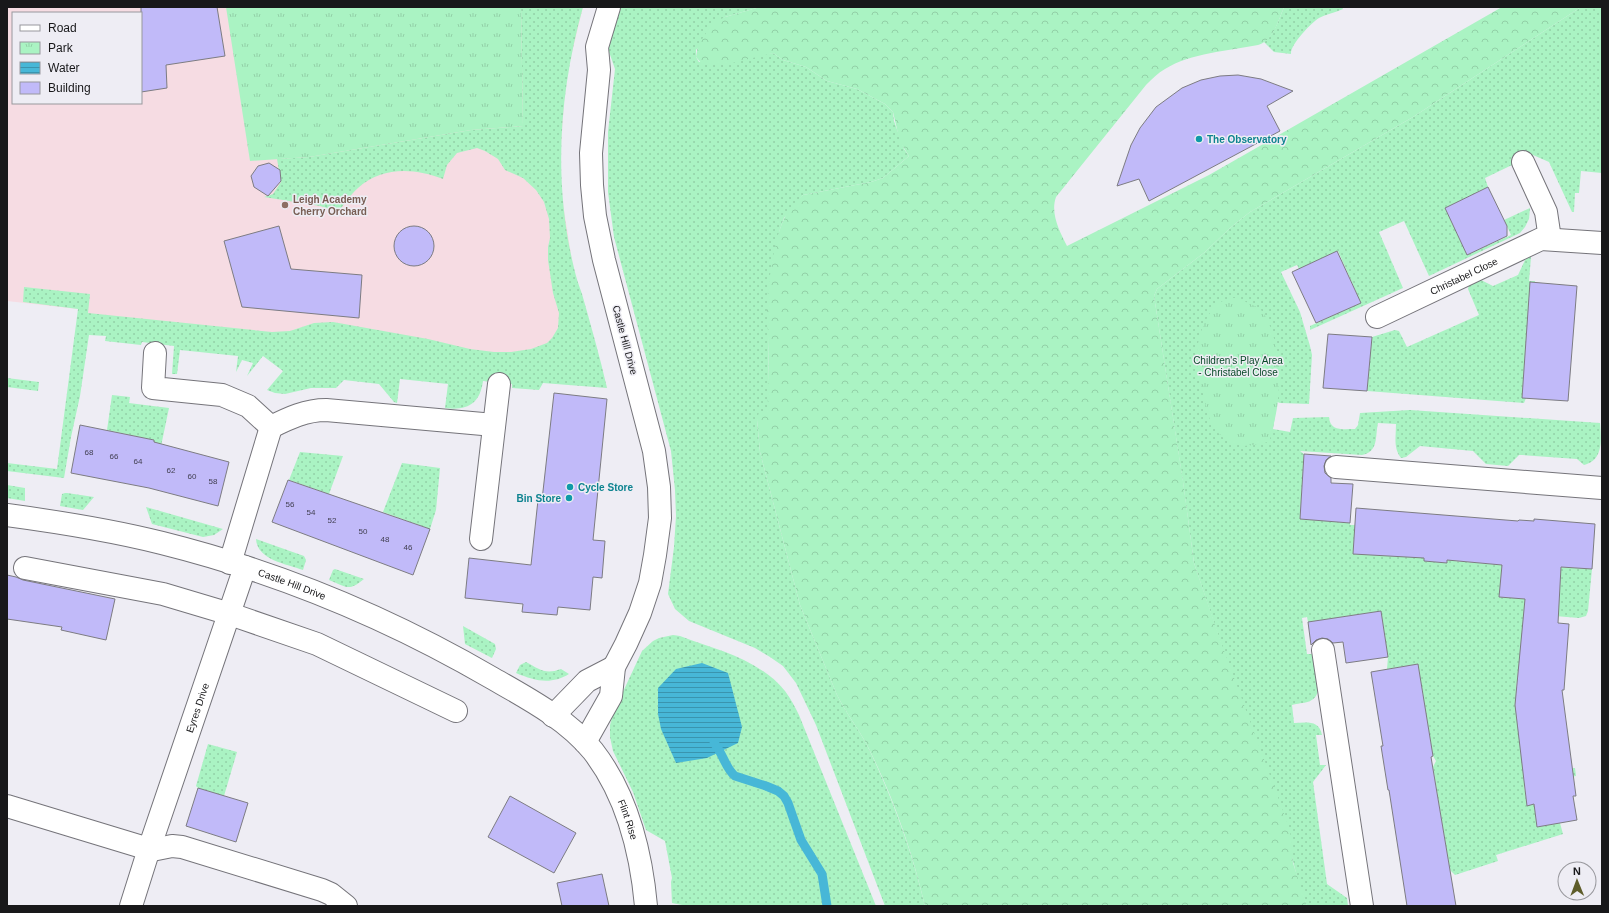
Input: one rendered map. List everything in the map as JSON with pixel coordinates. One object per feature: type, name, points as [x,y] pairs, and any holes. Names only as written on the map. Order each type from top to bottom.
[{"type":"street","name":"Castle Hill Drive","points":[[7,515],[83,526],[164,543],[238,565],[309,590],[411,634],[473,667],[553,716],[585,742],[611,696],[614,667],[640,613],[650,583],[660,518],[659,488],[654,451],[604,260],[595,216],[591,153],[599,70],[597,47],[608,7]]},
{"type":"street","points":[[1524,162],[1546,212],[1550,240]]},
{"type":"street","name":"Christabel Close","points":[[1377,316],[1540,239],[1602,243]]},
{"type":"street","points":[[155,352],[153,388],[222,395],[248,406],[271,427],[295,415],[323,410],[494,425]]},
{"type":"street","points":[[481,539],[498,384]]},
{"type":"street","name":"Eyres Drive","points":[[131,906],[148,849],[230,614],[238,565],[271,427]]},
{"type":"street","points":[[1336,467],[1602,488]]},
{"type":"street","points":[[24,568],[163,594],[230,614],[317,644],[456,711]]},
{"type":"street","points":[[1323,650],[1362,906]]},
{"type":"street","points":[[553,716],[587,681],[614,667]]},
{"type":"street","name":"Flint Rise","points":[[585,742],[604,768],[616,788],[629,819],[635,842],[646,906]]},
{"type":"street","points":[[7,806],[148,849],[154,850],[172,846],[182,847],[322,890],[335,896],[346,906]]},
{"type":"shaded area","name":"Leigh Academy Cherry Orchard","points":[[7,7],[583,7],[568,69],[564,102],[560,160],[562,197],[573,267],[607,388],[85,332],[78,309],[7,301]]},
{"type":"green space","points":[[226,7],[521,7],[523,126],[471,130],[309,157],[250,161]]},
{"type":"green space","points":[[521,7],[583,7],[575,39],[564,104],[561,170],[563,203],[567,235],[575,271],[607,388],[543,383],[539,390],[512,388],[512,384],[483,381],[479,395],[471,404],[466,407],[453,409],[445,408],[448,384],[400,379],[397,403],[394,402],[379,384],[344,380],[336,388],[311,388],[285,394],[275,393],[267,390],[283,371],[263,356],[247,376],[253,363],[242,360],[236,372],[238,356],[180,350],[177,374],[172,374],[174,346],[142,342],[141,345],[105,341],[106,336],[89,335],[80,396],[64,478],[7,471],[7,463],[57,469],[78,309],[23,302],[24,287],[90,294],[88,313],[272,332],[290,331],[314,323],[333,322],[428,339],[470,349],[494,352],[511,352],[531,349],[547,343],[558,328],[559,313],[553,293],[548,260],[550,238],[549,219],[544,202],[536,190],[523,178],[505,170],[498,159],[485,151],[477,148],[457,153],[447,165],[443,179],[432,175],[410,171],[399,171],[377,176],[358,188],[338,212],[320,206],[264,197],[273,194],[281,182],[277,159],[309,157],[471,130],[523,126]]},
{"type":"green space","points":[[616,7],[760,7],[725,17],[696,50],[696,57],[699,62],[773,53],[783,60],[806,67],[827,81],[857,89],[885,104],[893,112],[894,121],[904,149],[909,156],[883,178],[871,182],[803,195],[784,218],[772,265],[768,300],[768,411],[757,420],[760,452],[800,605],[837,695],[867,745],[885,784],[908,844],[925,906],[885,906],[816,725],[796,683],[783,666],[755,648],[689,621],[675,609],[668,594],[676,516],[671,451],[614,237],[608,192],[608,132],[615,69],[606,43]]},
{"type":"green space","points":[[760,7],[1284,7],[1275,29],[1263,43],[1186,59],[1162,71],[1146,85],[1056,197],[1054,203],[1055,216],[1067,246],[1209,175],[1502,7],[1581,7],[1413,117],[1250,212],[1230,228],[1205,252],[1157,289],[1154,296],[1183,481],[1194,563],[1222,645],[1290,830],[1293,863],[1307,906],[925,906],[908,844],[885,784],[867,745],[837,695],[800,605],[760,452],[757,420],[759,412],[768,411],[768,294],[771,266],[777,239],[780,228],[788,212],[803,195],[871,182],[883,178],[909,156],[900,142],[893,112],[885,104],[857,89],[827,81],[806,67],[783,60],[773,53],[728,64],[702,64],[696,57],[698,45],[713,23],[725,17]]},
{"type":"green space","points":[[1284,7],[1342,7],[1343,9],[1315,21],[1297,40],[1291,54],[1274,52],[1264,42],[1274,31]]},
{"type":"green space","points":[[1581,7],[1602,7],[1602,173],[1581,171],[1579,193],[1575,193],[1574,212],[1572,212],[1549,162],[1533,155],[1485,178],[1488,187],[1445,208],[1467,255],[1511,235],[1504,220],[1530,208],[1529,219],[1520,233],[1429,276],[1404,221],[1379,232],[1403,288],[1310,330],[1310,326],[1361,303],[1338,251],[1299,269],[1297,265],[1281,272],[1300,312],[1312,355],[1309,404],[1280,403],[1269,399],[1275,417],[1273,429],[1290,432],[1293,418],[1329,417],[1332,425],[1338,429],[1355,429],[1358,425],[1360,413],[1410,410],[1600,423],[1601,442],[1598,454],[1595,459],[1584,465],[1577,459],[1522,455],[1519,455],[1508,466],[1486,464],[1473,451],[1420,446],[1406,457],[1401,458],[1398,454],[1396,446],[1396,424],[1378,423],[1374,447],[1371,451],[1362,455],[1300,451],[1304,454],[1300,519],[1350,523],[1350,525],[1355,525],[1353,554],[1397,556],[1424,555],[1424,561],[1447,563],[1448,557],[1450,557],[1454,561],[1502,565],[1499,597],[1559,601],[1561,572],[1559,567],[1592,569],[1588,611],[1586,616],[1579,618],[1543,615],[1518,671],[1516,690],[1571,768],[1575,768],[1576,776],[1524,785],[1527,805],[1534,804],[1537,827],[1560,823],[1563,834],[1496,855],[1498,861],[1455,875],[1450,870],[1433,767],[1436,761],[1433,756],[1418,664],[1387,669],[1388,657],[1381,611],[1308,622],[1307,617],[1302,618],[1307,654],[1312,654],[1318,690],[1317,695],[1312,700],[1305,703],[1292,705],[1294,723],[1315,724],[1318,726],[1322,735],[1316,735],[1320,765],[1326,765],[1313,782],[1327,884],[1347,898],[1348,906],[1307,906],[1299,885],[1291,853],[1194,563],[1154,296],[1157,289],[1205,252],[1230,228],[1250,212],[1413,117]]},
{"type":"green space","points":[[1531,257],[1529,281],[1535,281],[1526,343],[1522,397],[1526,398],[1524,403],[1367,391],[1372,337],[1395,330],[1399,331],[1407,347],[1479,315],[1468,289],[1469,284],[1481,280],[1493,286],[1518,275],[1526,258]]},
{"type":"green space","name":"Children's Play Area - Christabel Close","points":[[1234,298],[1261,310],[1267,319],[1275,341],[1279,378],[1277,409],[1270,439],[1268,442],[1243,446],[1235,444],[1220,435],[1211,421],[1205,405],[1197,352],[1202,328],[1214,308],[1225,300]]},
{"type":"green space","points":[[7,378],[39,382],[38,391],[7,387]]},
{"type":"green space","points":[[112,395],[130,397],[129,403],[169,408],[160,451],[146,482],[154,440],[107,430]]},
{"type":"green space","points":[[300,452],[343,456],[329,494],[289,480]]},
{"type":"green space","points":[[402,463],[440,468],[436,510],[430,529],[383,512]]},
{"type":"green space","points":[[7,485],[25,488],[25,501],[7,498]]},
{"type":"green space","points":[[65,493],[94,497],[83,510],[60,506],[62,494]]},
{"type":"green space","points":[[146,507],[223,529],[214,535],[203,537],[152,524]]},
{"type":"green space","points":[[256,539],[304,556],[306,560],[303,570],[281,563],[267,556],[258,546]]},
{"type":"green space","points":[[335,569],[364,579],[354,586],[344,586],[329,580],[333,570]]},
{"type":"green space","points":[[463,626],[495,644],[496,649],[492,658],[465,644]]},
{"type":"green space","points":[[673,635],[723,651],[750,663],[775,680],[785,691],[799,715],[876,906],[687,906],[672,903],[672,878],[665,841],[646,830],[633,792],[613,751],[610,737],[610,725],[614,711],[642,651],[653,641]]},
{"type":"green space","points":[[526,662],[542,670],[555,671],[561,669],[569,674],[556,680],[543,681],[516,673],[520,665]]},
{"type":"green space","points":[[208,744],[237,752],[224,796],[198,788],[196,786]]},
{"type":"water","points":[[702,663],[728,673],[742,727],[738,743],[707,758],[676,763],[661,729],[658,714],[658,688],[676,669]]},
{"type":"building","points":[[141,7],[217,7],[225,56],[166,65],[167,88],[142,92]]},
{"type":"building","name":"The Observatory","points":[[1238,75],[1261,79],[1293,91],[1267,106],[1280,131],[1149,201],[1139,179],[1117,186],[1131,145],[1140,128],[1156,107],[1182,88],[1201,80],[1220,76]]},
{"type":"building","points":[[269,163],[280,170],[281,181],[268,196],[254,187],[251,176],[258,166]]},
{"type":"building","points":[[1488,187],[1507,226],[1507,236],[1467,255],[1445,208]]},
{"type":"building","points":[[279,226],[291,269],[362,275],[359,318],[242,307],[224,241]]},
{"type":"building","points":[[418,226],[425,229],[431,235],[434,246],[433,254],[425,263],[418,266],[410,266],[403,263],[395,254],[394,242],[397,235],[406,227]]},
{"type":"building","points":[[1337,251],[1361,303],[1316,323],[1292,272]]},
{"type":"building","points":[[1530,282],[1577,286],[1568,401],[1522,398]]},
{"type":"building","points":[[1328,334],[1372,337],[1367,391],[1323,388]]},
{"type":"building","points":[[554,393],[607,399],[593,540],[605,541],[602,578],[593,577],[590,610],[558,607],[557,615],[522,612],[523,604],[465,598],[469,558],[531,565],[538,500],[542,500]]},
{"type":"building","points":[[80,425],[154,440],[154,442],[229,462],[218,506],[149,488],[71,473]]},
{"type":"building","points":[[1304,454],[1331,456],[1326,460],[1324,466],[1325,473],[1331,478],[1331,483],[1353,484],[1350,523],[1300,519]]},
{"type":"building","points":[[288,480],[430,529],[413,575],[272,522]]},
{"type":"building","points":[[1356,508],[1518,521],[1534,521],[1534,519],[1595,524],[1592,569],[1561,567],[1558,623],[1569,624],[1564,690],[1562,690],[1576,796],[1573,796],[1577,820],[1537,827],[1534,804],[1527,806],[1515,705],[1525,599],[1499,597],[1502,565],[1447,560],[1447,563],[1424,561],[1424,558],[1353,554]]},
{"type":"building","points":[[7,575],[23,580],[115,599],[106,640],[61,630],[62,627],[7,619]]},
{"type":"building","points":[[1381,611],[1388,657],[1346,663],[1343,642],[1333,643],[1328,639],[1322,638],[1316,640],[1311,645],[1308,622]]},
{"type":"building","points":[[1418,664],[1433,756],[1431,757],[1456,906],[1407,906],[1381,746],[1383,746],[1371,672]]},
{"type":"building","points":[[198,788],[248,803],[236,842],[186,826]]},
{"type":"building","points":[[510,796],[576,833],[554,873],[488,837]]},
{"type":"building","points":[[602,874],[609,906],[562,906],[557,883]]},
{"type":"waterway","points":[[714,743],[729,769],[735,776],[766,786],[778,791],[784,796],[788,803],[801,840],[822,874],[827,906]]},
{"type":"place","name":"The Observatory","points":[[1199,139]]},
{"type":"place","name":"Leigh Academy Cherry Orchard","points":[[285,205]]},
{"type":"place","name":"Cycle Store","points":[[570,487]]},
{"type":"place","name":"Bin Store","points":[[569,498]]}]
